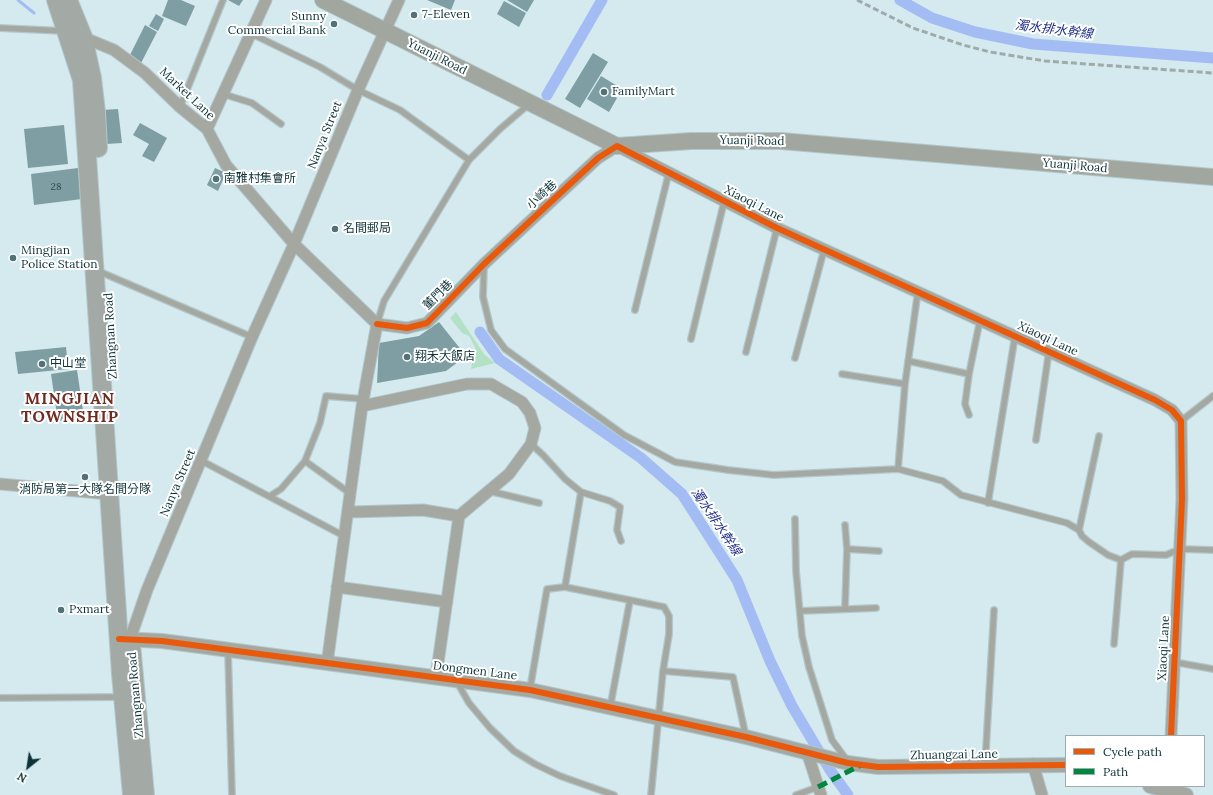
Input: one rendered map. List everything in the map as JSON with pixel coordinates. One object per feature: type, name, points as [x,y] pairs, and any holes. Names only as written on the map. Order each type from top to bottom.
[{"type":"main road","name":"Zhangnan Road","points":[[56,0],[65,31],[74,50],[82,80],[101,272],[130,697],[132,795]]},
{"type":"main road","name":"Zhangnan Road","points":[[68,0],[83,37],[92,78],[96,112],[109,494],[125,639]]},
{"type":"main road","name":"Yuanji Road","points":[[323,0],[617,146],[691,141],[781,141],[1213,177]]},
{"type":"main road","name":"Zhangnan Road","points":[[130,697],[145,795]]},
{"type":"street","points":[[207,129],[266,0]]},
{"type":"street","name":"Nanya Street","points":[[125,639],[202,461],[252,337],[294,244],[358,90],[399,0]]},
{"type":"street","name":"Market Lane","points":[[65,31],[114,50],[145,73],[180,107],[207,129],[226,165],[294,244],[377,324]]},
{"type":"street","name":"Xiaoqi Lane","points":[[617,146],[777,228],[1049,351],[1155,400],[1172,410],[1181,421],[1182,499],[1171,735]]},
{"type":"street","name":"小崎巷","points":[[484,264],[598,158],[617,146]]},
{"type":"street","name":"董門巷","points":[[377,324],[407,328],[427,323],[484,264]]},
{"type":"street","points":[[327,664],[363,403],[377,324]]},
{"type":"street","points":[[349,512],[423,510],[459,516],[509,474],[530,444],[535,428],[530,413],[522,402],[491,384],[467,384],[363,403]]},
{"type":"street","points":[[0,484],[109,494]]},
{"type":"street","name":"Dongmen Lane","points":[[436,677],[459,516]]},
{"type":"street","points":[[337,587],[447,602]]},
{"type":"street","name":"Dongmen Lane","points":[[125,639],[162,641],[530,690],[746,737],[823,756]]},
{"type":"street","points":[[807,752],[819,791]]},
{"type":"street","name":"Zhuangzai Lane","points":[[823,756],[846,762],[878,767],[1033,764],[1065,765]]},
{"type":"street","points":[[1033,764],[1042,795]]},
{"type":"street","points":[[1154,787],[1186,795]]},
{"type":"lane","points":[[180,107],[223,0]]},
{"type":"lane","points":[[0,28],[65,31]]},
{"type":"lane","points":[[250,33],[320,67],[358,90],[400,110],[469,160]]},
{"type":"lane","points":[[222,94],[252,103],[280,124]]},
{"type":"lane","points":[[377,324],[384,302],[469,160],[500,129],[530,103]]},
{"type":"lane","points":[[635,310],[669,172]]},
{"type":"lane","points":[[691,339],[724,202]]},
{"type":"lane","points":[[746,352],[777,228]]},
{"type":"lane","points":[[795,358],[824,250]]},
{"type":"lane","points":[[484,264],[483,297],[491,330],[505,349],[624,435],[675,462],[774,475],[898,469],[943,481],[961,495],[1067,523],[1079,530],[1082,536],[1089,542],[1120,560]]},
{"type":"lane","points":[[101,272],[252,337]]},
{"type":"lane","points":[[898,469],[905,384],[918,291]]},
{"type":"lane","points":[[969,415],[966,404],[969,374],[980,320]]},
{"type":"lane","points":[[988,503],[1015,336]]},
{"type":"lane","points":[[1036,440],[1049,351]]},
{"type":"lane","points":[[908,361],[969,374]]},
{"type":"lane","points":[[842,374],[905,384]]},
{"type":"lane","points":[[270,496],[281,489],[305,461],[320,423],[326,396],[363,403]]},
{"type":"lane","points":[[1181,421],[1213,396]]},
{"type":"lane","points":[[1079,530],[1099,436]]},
{"type":"lane","points":[[530,444],[543,455],[565,479],[581,492],[610,501],[620,507],[617,530],[621,541]]},
{"type":"lane","points":[[202,461],[345,536]]},
{"type":"lane","points":[[305,461],[351,494]]},
{"type":"lane","points":[[488,491],[539,503]]},
{"type":"lane","points":[[565,587],[581,492]]},
{"type":"lane","points":[[795,519],[796,571],[802,636],[819,702],[832,740],[846,762]]},
{"type":"lane","points":[[845,526],[847,549],[845,608]]},
{"type":"lane","points":[[847,549],[879,551]]},
{"type":"lane","points":[[1120,560],[1132,554],[1166,555],[1180,549],[1213,550]]},
{"type":"lane","points":[[1114,644],[1120,560]]},
{"type":"lane","points":[[530,690],[547,588],[565,587],[664,607],[668,616],[669,634],[663,671],[651,795]]},
{"type":"lane","points":[[610,708],[630,600]]},
{"type":"lane","points":[[800,611],[845,608],[876,608]]},
{"type":"lane","points":[[985,766],[994,610]]},
{"type":"lane","points":[[228,650],[232,795]]},
{"type":"lane","name":"Xiaoqi Lane","points":[[1174,662],[1213,669]]},
{"type":"lane","points":[[663,671],[733,676],[746,737]]},
{"type":"lane","name":"Dongmen Lane","points":[[455,680],[469,703],[490,728],[514,751],[535,764],[560,776],[614,795]]},
{"type":"lane","points":[[0,698],[130,697]]},
{"type":"lane","points":[[796,795],[819,791]]},
{"type":"green space","points":[[456,312],[484,354],[495,363],[471,369],[475,347],[469,336],[462,333],[450,318]]},
{"type":"building","points":[[168,0],[181,0],[195,6],[186,26],[162,16]]},
{"type":"building","points":[[228,0],[243,0],[239,6]]},
{"type":"building","points":[[427,0],[455,0],[451,10]]},
{"type":"building","points":[[507,0],[534,0],[527,12]]},
{"type":"building","points":[[504,1],[526,13],[519,27],[497,14]]},
{"type":"building","points":[[156,14],[164,19],[158,31],[149,26]]},
{"type":"building","points":[[145,25],[157,32],[141,63],[129,57]]},
{"type":"building","points":[[593,53],[608,62],[580,108],[565,99]]},
{"type":"building","name":"FamilyMart","points":[[601,76],[619,87],[614,96],[617,98],[609,112],[587,99]]},
{"type":"building","points":[[118,109],[122,143],[106,144],[102,110]]},
{"type":"building","points":[[140,123],[167,138],[154,162],[142,156],[149,144],[133,135]]},
{"type":"building","points":[[64,125],[68,164],[28,168],[24,129]]},
{"type":"building","points":[[78,168],[82,199],[34,205],[31,174]]},
{"type":"building","name":"南雅村集會所","points":[[215,168],[226,173],[218,191],[207,185]]},
{"type":"building","name":"翔禾大飯店","points":[[439,322],[466,356],[446,371],[377,383],[379,343],[419,336]]},
{"type":"building","name":"中山堂","points":[[66,347],[68,369],[18,374],[15,352]]},
{"type":"building","points":[[77,370],[84,417],[58,421],[51,374]]},
{"type":"waterway","points":[[18,0],[34,13]]},
{"type":"waterway","name":"濁水排水幹線","points":[[547,95],[602,0]]},
{"type":"waterway","name":"濁水排水幹線","points":[[900,0],[932,18],[975,32],[1033,44],[1213,58]]},
{"type":"waterway","name":"濁水排水幹線","points":[[480,332],[499,359],[641,458],[682,494],[737,580],[770,661],[792,706],[830,770],[848,795]]},
{"type":"railway","points":[[857,0],[913,28],[963,45],[990,52],[1045,61],[1213,73]]},
{"type":"marked path","points":[[818,787],[861,765]]},
{"type":"cycle path","points":[[377,324],[407,328],[427,323],[484,264],[598,158],[617,146],[777,228],[1155,400],[1172,410],[1181,421],[1182,499],[1171,735]]},
{"type":"cycle path","points":[[119,639],[162,641],[530,690],[746,737],[848,763],[878,767],[1065,765]]},
{"type":"place","name":"7-Eleven","points":[[414,15]]},
{"type":"place","name":"Sunny Commercial Bank","points":[[334,24]]},
{"type":"place","name":"FamilyMart","points":[[604,92]]},
{"type":"place","name":"南雅村集會所","points":[[216,179]]},
{"type":"place","name":"名間郵局","points":[[335,229]]},
{"type":"place","name":"Mingjian Police Station","points":[[13,258]]},
{"type":"place","name":"翔禾大飯店","points":[[407,357]]},
{"type":"place","name":"中山堂","points":[[42,364]]},
{"type":"place","name":"消防局第一大隊名間分隊","points":[[85,477]]},
{"type":"place","name":"Pxmart","points":[[61,610]]},
{"type":"district","name":"MINGJIAN TOWNSHIP","points":[[70,408]]}]
